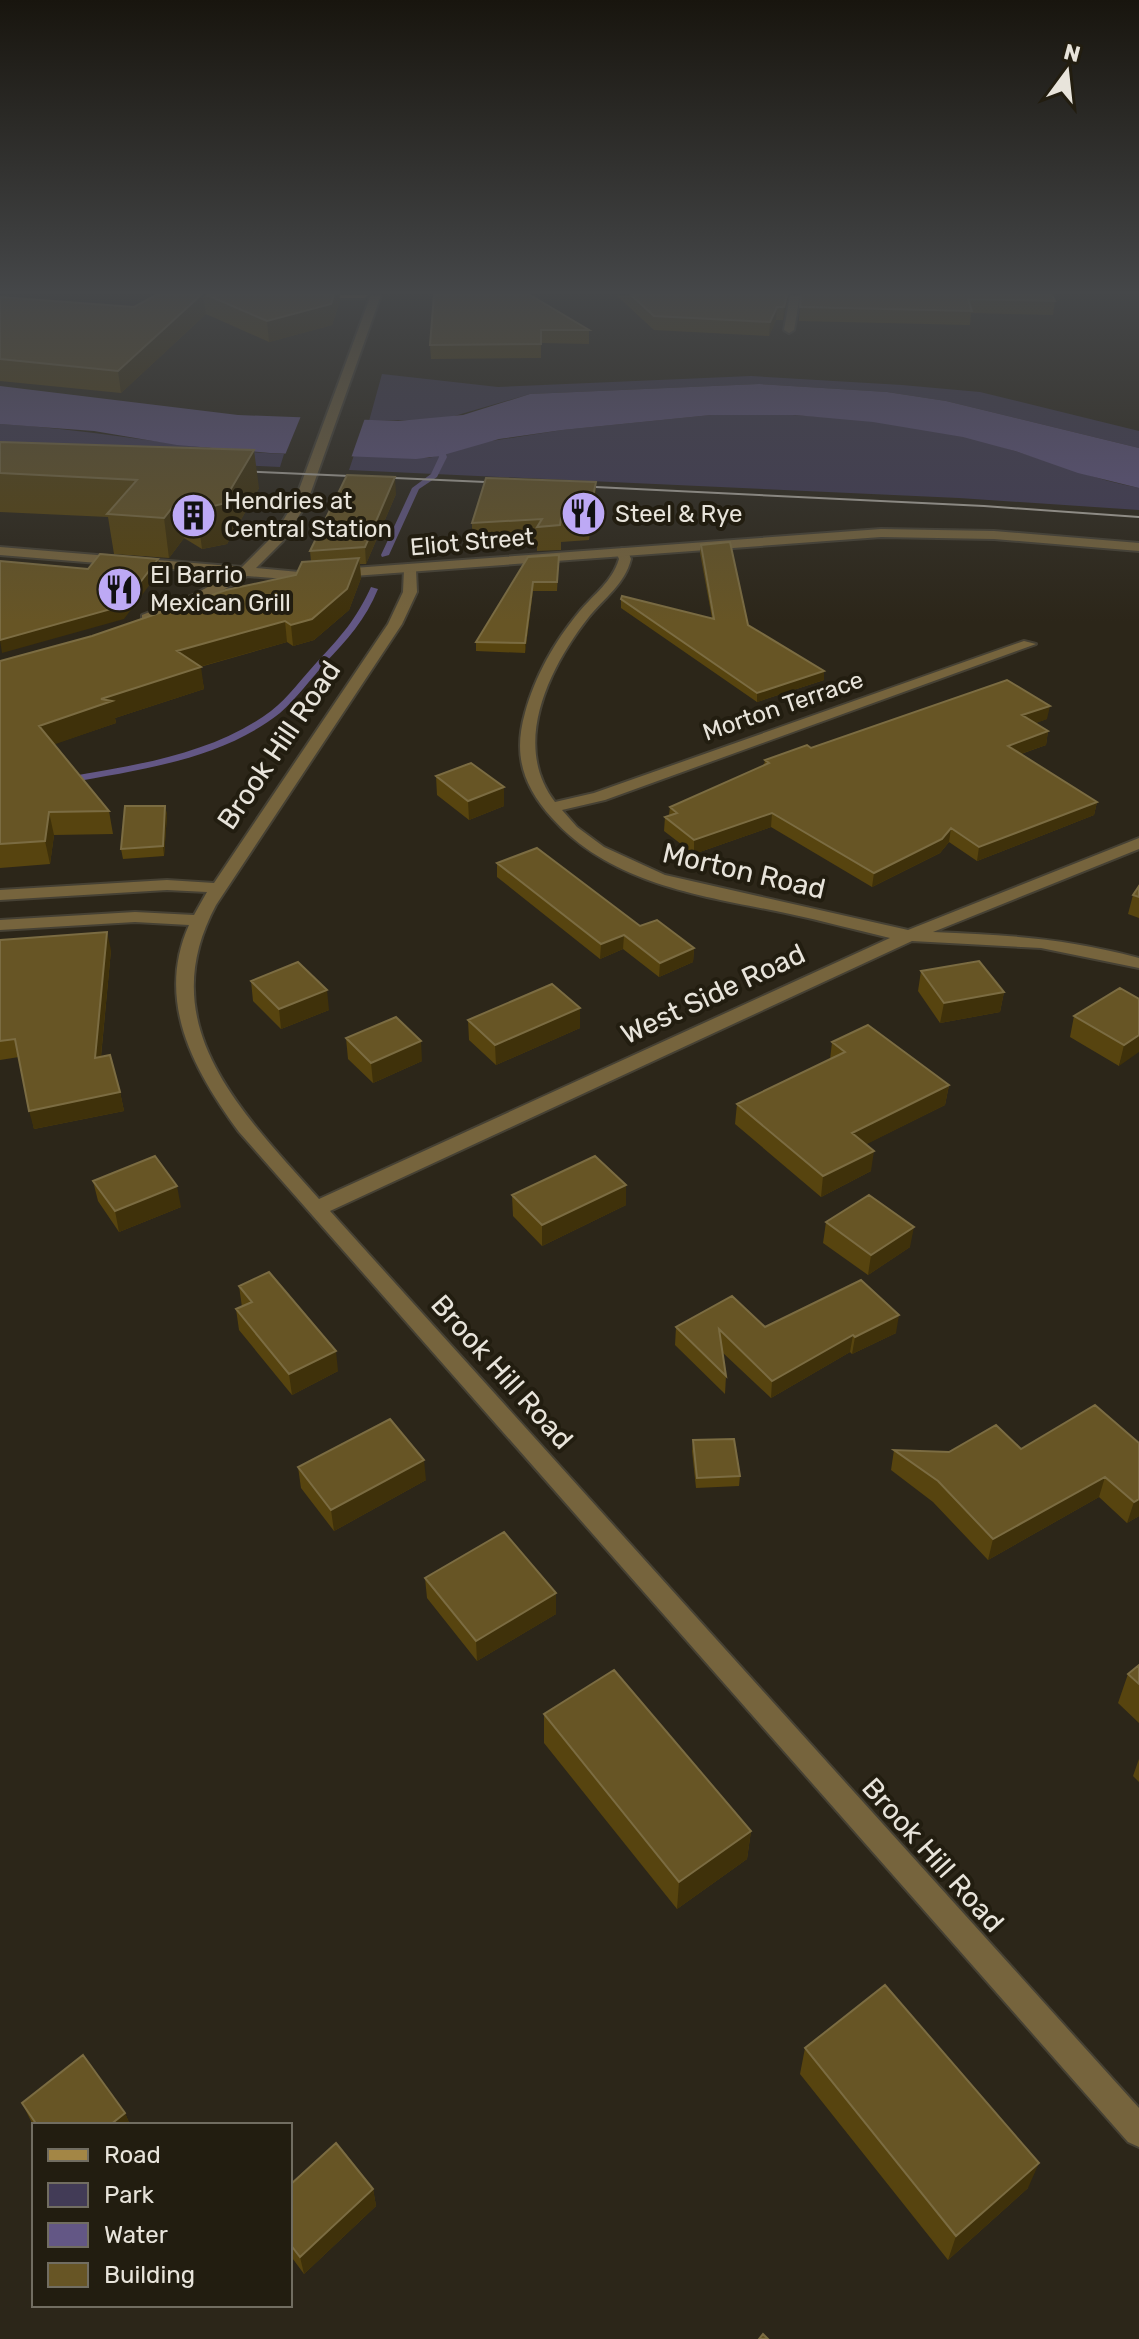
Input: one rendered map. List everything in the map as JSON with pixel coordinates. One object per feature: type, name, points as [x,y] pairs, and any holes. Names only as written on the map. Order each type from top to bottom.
[{"type":"street","points":[[137,623],[203,595],[244,572],[266,552],[296,515],[338,404]]},
{"type":"street","name":"Eliot Street","points":[[0,551],[308,576],[907,533],[1008,536],[1139,547]]},
{"type":"street","name":"Morton Road","points":[[622,552],[625,559],[622,572],[566,638],[549,668],[535,705],[527,739],[528,767],[533,781],[551,808],[573,832],[606,855],[668,883],[716,896],[907,935],[1032,941],[1139,963]]},
{"type":"street","name":"Brook Hill Road","points":[[410,569],[410,592],[395,624],[201,920],[187,952],[184,968],[185,1004],[194,1039],[231,1105],[316,1209],[1139,2131]]},
{"type":"street","name":"Morton Terrace","points":[[551,808],[599,797],[1029,644]]},
{"type":"street","name":"West Side Road","points":[[316,1209],[907,935],[1139,843]]},
{"type":"street","points":[[0,895],[167,885],[220,888]]},
{"type":"street","points":[[0,925],[135,917],[201,920]]},
{"type":"green space","points":[[374,404],[495,404],[444,419],[369,421]]},
{"type":"green space","points":[[959,404],[1030,404],[1139,431],[1139,448]]},
{"type":"green space","points":[[711,415],[829,417],[955,434],[1139,488],[1139,510],[959,498],[349,470],[354,455],[429,458],[485,442],[562,430]]},
{"type":"green space","points":[[0,424],[284,454],[280,467],[0,454]]},
{"type":"water","points":[[0,404],[149,404],[238,415],[398,421],[463,415],[498,404],[959,404],[1139,448],[1139,488],[1078,473],[963,437],[873,422],[795,415],[711,415],[562,430],[499,439],[440,456],[416,459],[270,453],[177,445],[94,431],[0,424]]},
{"type":"pier","points":[[301,416],[365,418],[351,458],[285,455]]},
{"type":"building","points":[[0,442],[254,450],[222,504],[197,510],[179,499],[164,518],[107,514],[137,480],[0,473]]},
{"type":"building","points":[[347,475],[395,477],[365,547],[310,551]]},
{"type":"building","points":[[486,478],[596,482],[589,516],[561,518],[560,525],[537,527],[542,519],[472,523]]},
{"type":"building","points":[[730,542],[748,625],[824,671],[757,693],[621,599],[622,596],[714,619],[701,545]]},
{"type":"building","points":[[100,554],[158,559],[122,606],[0,640],[0,561],[88,569]]},
{"type":"building","points":[[559,555],[557,582],[533,582],[525,643],[476,642],[528,557]]},
{"type":"building","points":[[359,558],[347,589],[312,619],[291,625],[285,621],[177,651],[201,667],[101,699],[112,701],[39,726],[109,811],[49,812],[45,841],[0,844],[0,661],[92,636],[226,590],[296,575],[302,562]]},
{"type":"building","points":[[1007,680],[1050,706],[1022,715],[1048,731],[1008,746],[1097,802],[979,847],[951,828],[942,839],[874,873],[772,813],[694,840],[665,817],[677,813],[670,807],[769,763],[765,760],[807,745],[811,748]]},
{"type":"building","points":[[471,763],[504,787],[468,801],[436,776]]},
{"type":"building","points":[[125,806],[165,806],[163,846],[121,849]]},
{"type":"building","points":[[537,848],[640,926],[657,920],[694,948],[660,963],[624,935],[601,944],[497,863]]},
{"type":"building","points":[[107,932],[95,1058],[110,1055],[120,1092],[29,1111],[15,1039],[0,1041],[0,940]]},
{"type":"building","points":[[979,961],[1004,992],[944,1003],[921,971]]},
{"type":"building","points":[[298,962],[327,990],[279,1009],[251,981]]},
{"type":"building","points":[[552,984],[580,1008],[495,1045],[468,1020]]},
{"type":"building","points":[[1120,988],[1139,999],[1139,1035],[1124,1045],[1074,1016]]},
{"type":"building","points":[[396,1017],[421,1041],[371,1063],[346,1038]]},
{"type":"building","points":[[868,1025],[949,1085],[852,1133],[874,1151],[823,1176],[737,1104],[845,1052],[832,1042]]},
{"type":"building","points":[[155,1156],[177,1186],[115,1211],[93,1181]]},
{"type":"building","points":[[595,1156],[626,1185],[542,1225],[512,1195]]},
{"type":"building","points":[[869,1195],[914,1227],[871,1255],[826,1222]]},
{"type":"building","points":[[269,1272],[336,1351],[289,1374],[236,1309],[252,1302],[239,1286]]},
{"type":"building","points":[[861,1280],[899,1315],[855,1337],[853,1335],[772,1381],[719,1329],[726,1376],[676,1327],[732,1296],[765,1327]]},
{"type":"building","points":[[1095,1405],[1139,1443],[1139,1499],[1134,1502],[1105,1477],[993,1539],[938,1481],[894,1450],[949,1452],[996,1425],[1021,1449]]},
{"type":"building","points":[[390,1419],[424,1460],[331,1510],[298,1467]]},
{"type":"building","points":[[734,1439],[740,1476],[697,1478],[693,1440]]},
{"type":"building","points":[[504,1532],[556,1593],[476,1641],[425,1578]]},
{"type":"building","points":[[1139,1665],[1139,1684],[1128,1674]]},
{"type":"building","points":[[614,1670],[751,1831],[679,1882],[544,1714]]},
{"type":"building","points":[[885,1985],[1039,2163],[956,2236],[805,2048]]},
{"type":"building","points":[[83,2055],[125,2113],[112,2123],[36,2123],[22,2103]]},
{"type":"building","points":[[336,2143],[373,2189],[300,2257],[292,2247],[292,2183]]},
{"type":"waterway","points":[[385,555],[416,488],[434,475],[443,457],[438,442]]},
{"type":"waterway","points":[[67,780],[176,758],[254,727],[287,701],[345,638],[374,589]]},
{"type":"tram line","points":[[236,471],[508,483]]},
{"type":"tram line","points":[[575,486],[984,506],[1139,517]]},
{"type":"place","name":"Steel & Rye","points":[[584,514]]},
{"type":"place","name":"Hendries at Central Station","points":[[193,515]]},
{"type":"place","name":"El Barrio Mexican Grill","points":[[119,589]]}]
